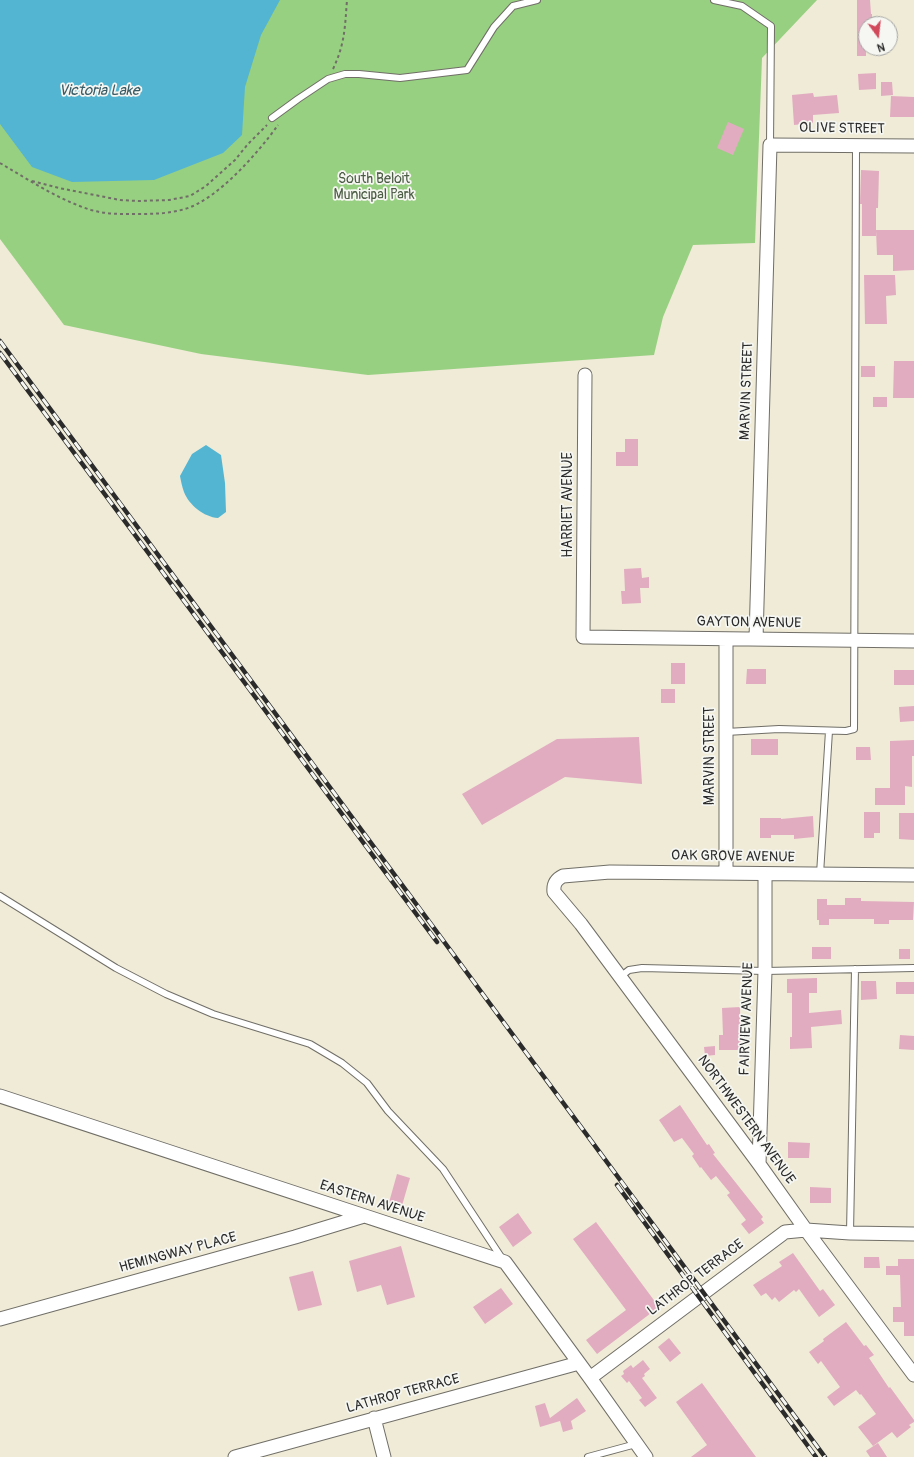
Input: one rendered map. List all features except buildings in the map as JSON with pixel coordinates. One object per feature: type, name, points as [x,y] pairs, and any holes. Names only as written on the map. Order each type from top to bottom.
[{"type":"street","name":"OLIVE STREET","points":[[770,145],[914,146]]},
{"type":"street","name":"MARVIN STREET","points":[[756,639],[770,145]]},
{"type":"street","name":"HARRIET AVENUE","points":[[583,637],[585,374]]},
{"type":"street","name":"GAYTON AVENUE","points":[[583,637],[914,641]]},
{"type":"street","name":"MARVIN STREET","points":[[726,639],[726,872]]},
{"type":"street","name":"OAK GROVE AVENUE","points":[[554,884],[558,879],[568,874],[610,872],[914,875]]},
{"type":"street","name":"FAIRVIEW AVENUE","points":[[759,1164],[765,971],[766,874]]},
{"type":"street","name":"NORTHWESTERN AVENUE","points":[[554,884],[554,892],[581,924],[914,1375]]},
{"type":"street","name":"EASTERN AVENUE","points":[[0,1096],[505,1262]]},
{"type":"street","name":"HEMINGWAY PLACE","points":[[0,1319],[295,1237],[364,1216]]},
{"type":"street","name":"LATHROP TERRACE","points":[[590,1378],[785,1232],[792,1230],[806,1230],[850,1233],[914,1234]]},
{"type":"street","points":[[505,1262],[646,1457]]},
{"type":"street","name":"LATHROP TERRACE","points":[[235,1457],[579,1363]]},
{"type":"street","points":[[374,1418],[384,1457]]},
{"type":"lane","points":[[272,118],[298,98],[328,79],[345,74],[400,78],[467,70],[494,27],[513,6],[537,0]]},
{"type":"lane","points":[[714,0],[742,6],[771,26],[770,145]]},
{"type":"lane","points":[[726,732],[780,730],[846,731],[854,729],[856,146]]},
{"type":"lane","points":[[820,874],[828,731]]},
{"type":"lane","points":[[0,896],[116,968],[166,994],[213,1014],[310,1044],[342,1063],[366,1083],[388,1111],[443,1169],[505,1262]]},
{"type":"lane","points":[[620,977],[629,970],[642,968],[765,971],[914,968]]},
{"type":"lane","points":[[850,1233],[855,969]]},
{"type":"lane","points":[[588,1457],[636,1444]]},
{"type":"path","points":[[328,79],[339,56],[345,37],[347,0]]},
{"type":"path","points":[[29,180],[59,188],[120,200],[169,200],[190,196],[206,186],[235,160],[272,118]]},
{"type":"path","points":[[0,163],[64,199],[90,210],[102,213],[158,214],[173,212],[186,209],[198,203],[224,185],[259,151],[280,123]]},
{"type":"green space","name":"South Beloit Municipal Park","points":[[0,0],[817,0],[762,58],[755,243],[693,245],[663,317],[654,355],[368,375],[201,354],[64,325],[0,239]]},
{"type":"water","name":"Victoria Lake","points":[[0,0],[280,0],[261,35],[245,87],[242,135],[223,153],[154,180],[72,182],[32,167],[0,124]]},
{"type":"water","points":[[206,445],[221,455],[225,483],[226,512],[218,518],[202,513],[193,506],[186,497],[180,476],[192,454]]},
{"type":"railway","points":[[0,341],[825,1457]]},
{"type":"railway","points":[[0,353],[437,942]]},
{"type":"railway","points":[[617,1185],[816,1457]]}]
